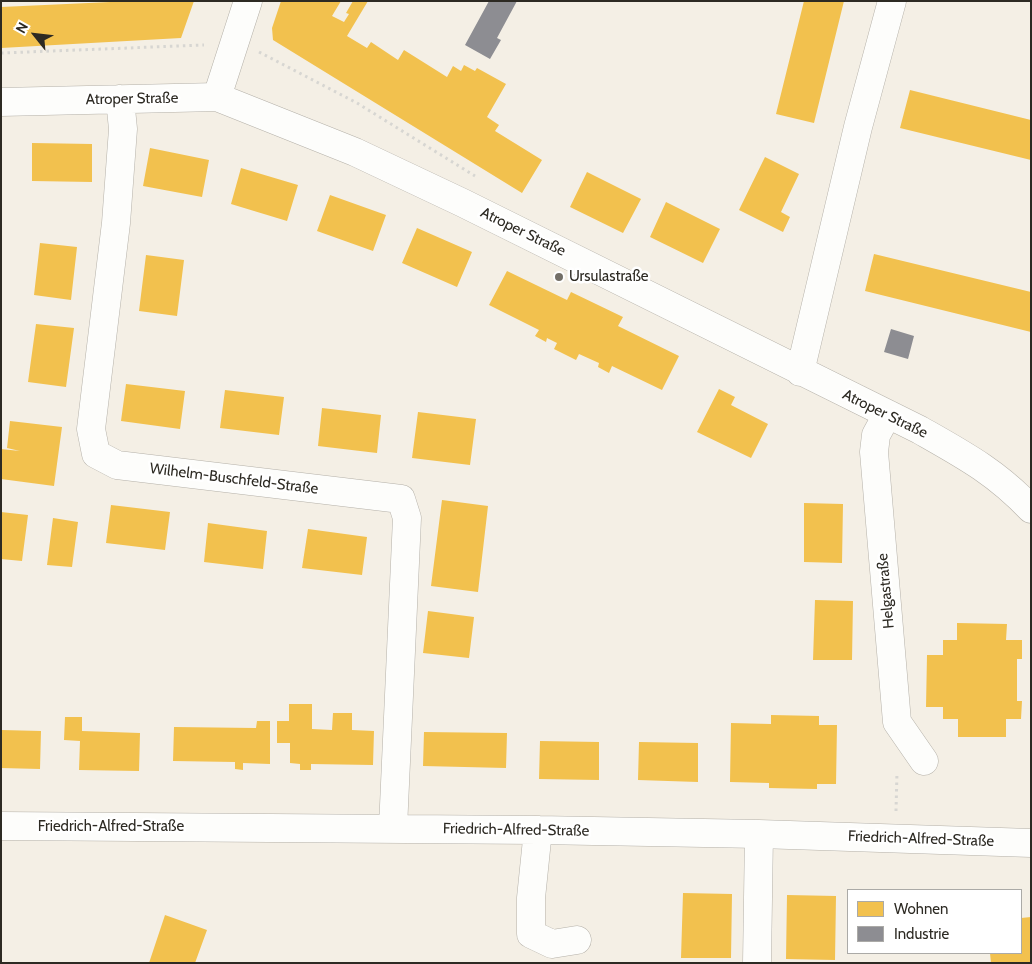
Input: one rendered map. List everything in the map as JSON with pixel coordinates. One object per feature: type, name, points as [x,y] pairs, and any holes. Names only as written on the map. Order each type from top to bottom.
[{"type":"street","points":[[217,97],[248,1]]},
{"type":"street","points":[[800,372],[858,127],[892,1]]},
{"type":"street","name":"Atroper Straße","points":[[1,102],[217,97],[355,152],[454,198],[887,414],[971,459],[1008,485],[1031,509]]},
{"type":"street","name":"Wilhelm-Buschfeld-Straße","points":[[120,99],[123,129],[116,223],[91,429],[96,454],[117,465],[401,499],[407,518],[394,828]]},
{"type":"street","name":"Helgastraße","points":[[887,414],[876,435],[874,452],[897,722],[924,761]]},
{"type":"street","name":"Friedrich-Alfred-Straße","points":[[1,826],[538,830],[759,834],[1031,843]]},
{"type":"street","points":[[538,830],[531,934],[552,944],[578,940]]},
{"type":"street","points":[[756,963],[759,834]]},
{"type":"path","points":[[896,838],[897,770]]},
{"type":"building: Wohnen","points":[[132,1],[194,1],[181,38],[1,48],[1,7]]},
{"type":"building: Wohnen","points":[[281,1],[341,1],[332,16],[344,22],[349,14],[346,13],[353,1],[368,1],[347,36],[367,48],[371,42],[398,60],[404,50],[447,77],[453,66],[461,71],[464,65],[475,71],[477,68],[506,84],[487,117],[499,125],[495,131],[542,160],[522,193],[273,40],[272,28]]},
{"type":"building: Wohnen","points":[[804,1],[844,1],[814,123],[776,114]]},
{"type":"building: Wohnen","points":[[910,90],[1031,120],[1031,160],[900,128]]},
{"type":"building: Wohnen","points":[[32,143],[92,144],[92,182],[32,181]]},
{"type":"building: Wohnen","points":[[150,148],[209,160],[202,197],[143,186]]},
{"type":"building: Wohnen","points":[[765,157],[799,174],[781,212],[790,217],[783,232],[739,210]]},
{"type":"building: Wohnen","points":[[241,168],[298,185],[287,221],[231,204]]},
{"type":"building: Wohnen","points":[[587,172],[641,199],[623,233],[570,207]]},
{"type":"building: Wohnen","points":[[330,195],[386,215],[373,251],[317,231]]},
{"type":"building: Wohnen","points":[[666,202],[720,229],[703,263],[650,237]]},
{"type":"building: Wohnen","points":[[417,228],[472,252],[457,287],[402,263]]},
{"type":"building: Wohnen","points":[[40,243],[77,247],[71,300],[34,295]]},
{"type":"building: Wohnen","points":[[874,254],[1031,292],[1031,332],[865,291]]},
{"type":"building: Wohnen","points":[[146,255],[184,260],[177,316],[139,311]]},
{"type":"building: Wohnen","points":[[507,271],[567,300],[571,292],[623,317],[618,326],[679,356],[662,390],[612,366],[609,373],[598,367],[599,363],[579,354],[576,360],[554,349],[557,343],[547,338],[546,342],[535,336],[539,330],[489,305]]},
{"type":"building: Wohnen","points":[[36,324],[74,328],[66,387],[28,382]]},
{"type":"building: Wohnen","points":[[126,384],[185,391],[180,429],[121,421]]},
{"type":"building: Wohnen","points":[[719,389],[735,397],[731,405],[768,424],[751,458],[697,432]]},
{"type":"building: Wohnen","points":[[225,390],[284,397],[279,435],[220,428]]},
{"type":"building: Wohnen","points":[[322,408],[381,415],[377,453],[318,446]]},
{"type":"building: Wohnen","points":[[418,412],[476,419],[470,465],[412,458]]},
{"type":"building: Wohnen","points":[[10,421],[62,427],[54,486],[1,479],[1,449],[20,451],[7,448]]},
{"type":"building: Wohnen","points":[[442,500],[488,506],[478,592],[431,586]]},
{"type":"building: Wohnen","points":[[804,503],[843,504],[842,563],[804,562]]},
{"type":"building: Wohnen","points":[[111,505],[170,512],[165,550],[106,543]]},
{"type":"building: Wohnen","points":[[1,512],[28,515],[22,561],[1,559]]},
{"type":"building: Wohnen","points":[[53,518],[78,522],[72,567],[47,565]]},
{"type":"building: Wohnen","points":[[208,523],[267,531],[263,569],[204,562]]},
{"type":"building: Wohnen","points":[[308,529],[367,537],[362,575],[302,568]]},
{"type":"building: Wohnen","points":[[815,600],[853,601],[852,660],[813,660]]},
{"type":"building: Wohnen","points":[[428,611],[474,617],[469,658],[423,653]]},
{"type":"building: Wohnen","points":[[957,623],[1007,624],[1006,640],[1022,640],[1022,659],[1017,659],[1017,701],[1022,701],[1021,719],[1006,719],[1006,737],[958,737],[958,719],[943,719],[943,707],[926,707],[927,655],[943,655],[943,640],[957,640]]},
{"type":"building: Wohnen","points":[[289,704],[312,704],[312,729],[332,730],[333,713],[352,713],[352,730],[374,731],[373,765],[311,764],[311,770],[300,770],[300,764],[290,763],[290,743],[277,743],[277,721],[289,721]]},
{"type":"building: Wohnen","points":[[771,715],[819,716],[819,725],[837,725],[836,784],[817,784],[817,789],[769,788],[769,783],[730,782],[731,723],[771,724]]},
{"type":"building: Wohnen","points":[[65,717],[82,717],[82,731],[140,733],[139,771],[79,770],[80,741],[64,740]]},
{"type":"building: Wohnen","points":[[257,721],[270,721],[270,764],[243,763],[243,770],[235,769],[235,762],[173,761],[174,727],[256,728]]},
{"type":"building: Wohnen","points":[[1,730],[41,731],[40,769],[1,768]]},
{"type":"building: Wohnen","points":[[424,732],[507,733],[506,768],[423,766]]},
{"type":"building: Wohnen","points":[[540,741],[599,742],[599,780],[539,779]]},
{"type":"building: Wohnen","points":[[639,742],[698,743],[698,782],[638,780]]},
{"type":"building: Wohnen","points":[[683,893],[732,894],[731,958],[681,958]]},
{"type":"building: Wohnen","points":[[787,895],[836,896],[835,960],[786,959]]},
{"type":"building: Wohnen","points":[[165,915],[207,930],[195,963],[149,963]]},
{"type":"building: Wohnen","points":[[1031,917],[1031,963],[991,963],[990,954],[1022,954],[1022,918]]},
{"type":"building: Industrie","points":[[489,1],[517,1],[497,38],[501,40],[490,59],[465,45]]},
{"type":"building: Industrie","points":[[891,329],[914,336],[908,359],[884,352]]},
{"type":"place","name":"Ursulastraße","points":[[559,277]]}]
